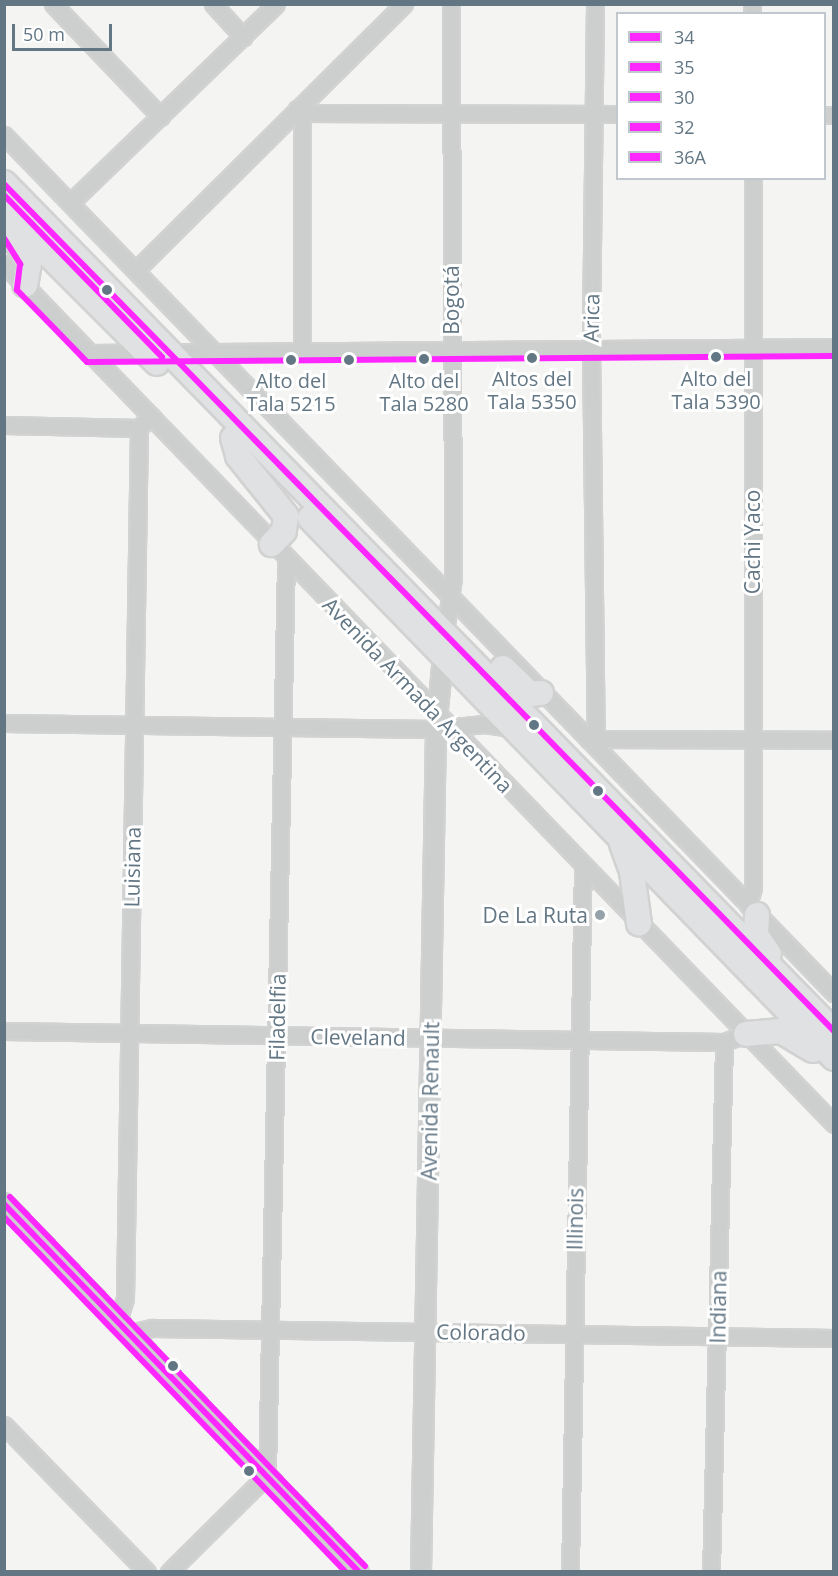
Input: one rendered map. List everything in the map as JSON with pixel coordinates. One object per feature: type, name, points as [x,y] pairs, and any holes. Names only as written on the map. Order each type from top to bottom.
[{"type":"main road","points":[[4,183],[233,438],[452,652],[831,1030]]},
{"type":"main road","points":[[4,210],[156,351],[445,631],[452,652],[511,728],[834,1060]]},
{"type":"main road","points":[[4,223],[20,243],[29,263],[11,273]]},
{"type":"main road","points":[[233,438],[238,456],[286,516],[279,552]]},
{"type":"main road","points":[[452,652],[480,650],[493,657],[530,694],[541,693]]},
{"type":"main road","points":[[618,837],[632,872],[639,924]]},
{"type":"main road","points":[[752,910],[754,927],[761,945],[808,996],[831,1030]]},
{"type":"main road","points":[[735,1038],[781,1031],[834,1060]]},
{"type":"street","points":[[53,4],[161,117]]},
{"type":"street","points":[[213,4],[243,37]]},
{"type":"street","points":[[70,203],[276,4]]},
{"type":"street","points":[[136,270],[299,111],[404,4]]},
{"type":"street","name":"Bogotá","points":[[445,631],[448,596],[453,579],[451,4]]},
{"type":"street","name":"Arica","points":[[591,739],[591,346],[595,4]]},
{"type":"street","points":[[299,111],[616,114]]},
{"type":"street","points":[[299,111],[302,351]]},
{"type":"street","points":[[4,135],[541,693],[591,739],[752,910],[834,993]]},
{"type":"street","name":"Cachi Yaco","points":[[752,910],[753,180]]},
{"type":"street","name":"Avenida Armada Argentina","points":[[11,273],[151,417],[441,725],[639,924],[735,1038],[834,1124]]},
{"type":"street","points":[[88,353],[451,351],[591,346],[834,347]]},
{"type":"street","points":[[4,425],[139,428],[151,417]]},
{"type":"street","name":"Luisiana","points":[[124,1327],[139,428]]},
{"type":"street","name":"Filadelfia","points":[[267,1475],[282,727],[279,552]]},
{"type":"street","name":"Avenida Renault","points":[[421,1572],[431,1038],[441,725],[452,652]]},
{"type":"street","points":[[4,723],[282,727],[484,724],[511,728]]},
{"type":"street","points":[[591,739],[834,740]]},
{"type":"street","name":"Illinois","points":[[570,1572],[583,866]]},
{"type":"street","name":"Cleveland","points":[[4,1031],[578,1040],[735,1038]]},
{"type":"street","name":"Indiana","points":[[711,1572],[717,1336],[735,1038]]},
{"type":"street","points":[[4,1203],[359,1572]]},
{"type":"street","name":"Colorado","points":[[124,1327],[834,1338]]},
{"type":"street","points":[[4,1425],[147,1572]]},
{"type":"street","points":[[169,1572],[267,1475]]},
{"type":"transit line","name":"34","points":[[4,184],[834,1031]]},
{"type":"transit line","name":"35","points":[[5,196],[162,357]]},
{"type":"transit line","name":"35","points":[[4,238],[20,264],[17,290],[87,362],[834,356]]},
{"type":"transit line","name":"36A","points":[[10,1197],[365,1566]]},
{"type":"transit line","name":"30","points":[[4,1204],[359,1572]]},
{"type":"transit line","name":"32","points":[[4,1217],[346,1572]]},
{"type":"place","name":"Alto del Tala 5390","points":[[716,357]]},
{"type":"place","name":"Altos del Tala 5350","points":[[532,358]]},
{"type":"place","name":"Alto del Tala 5280","points":[[424,359]]},
{"type":"place","name":"Alto del Tala 5215","points":[[291,360]]},
{"type":"place","name":"De La Ruta","points":[[600,915]]}]
